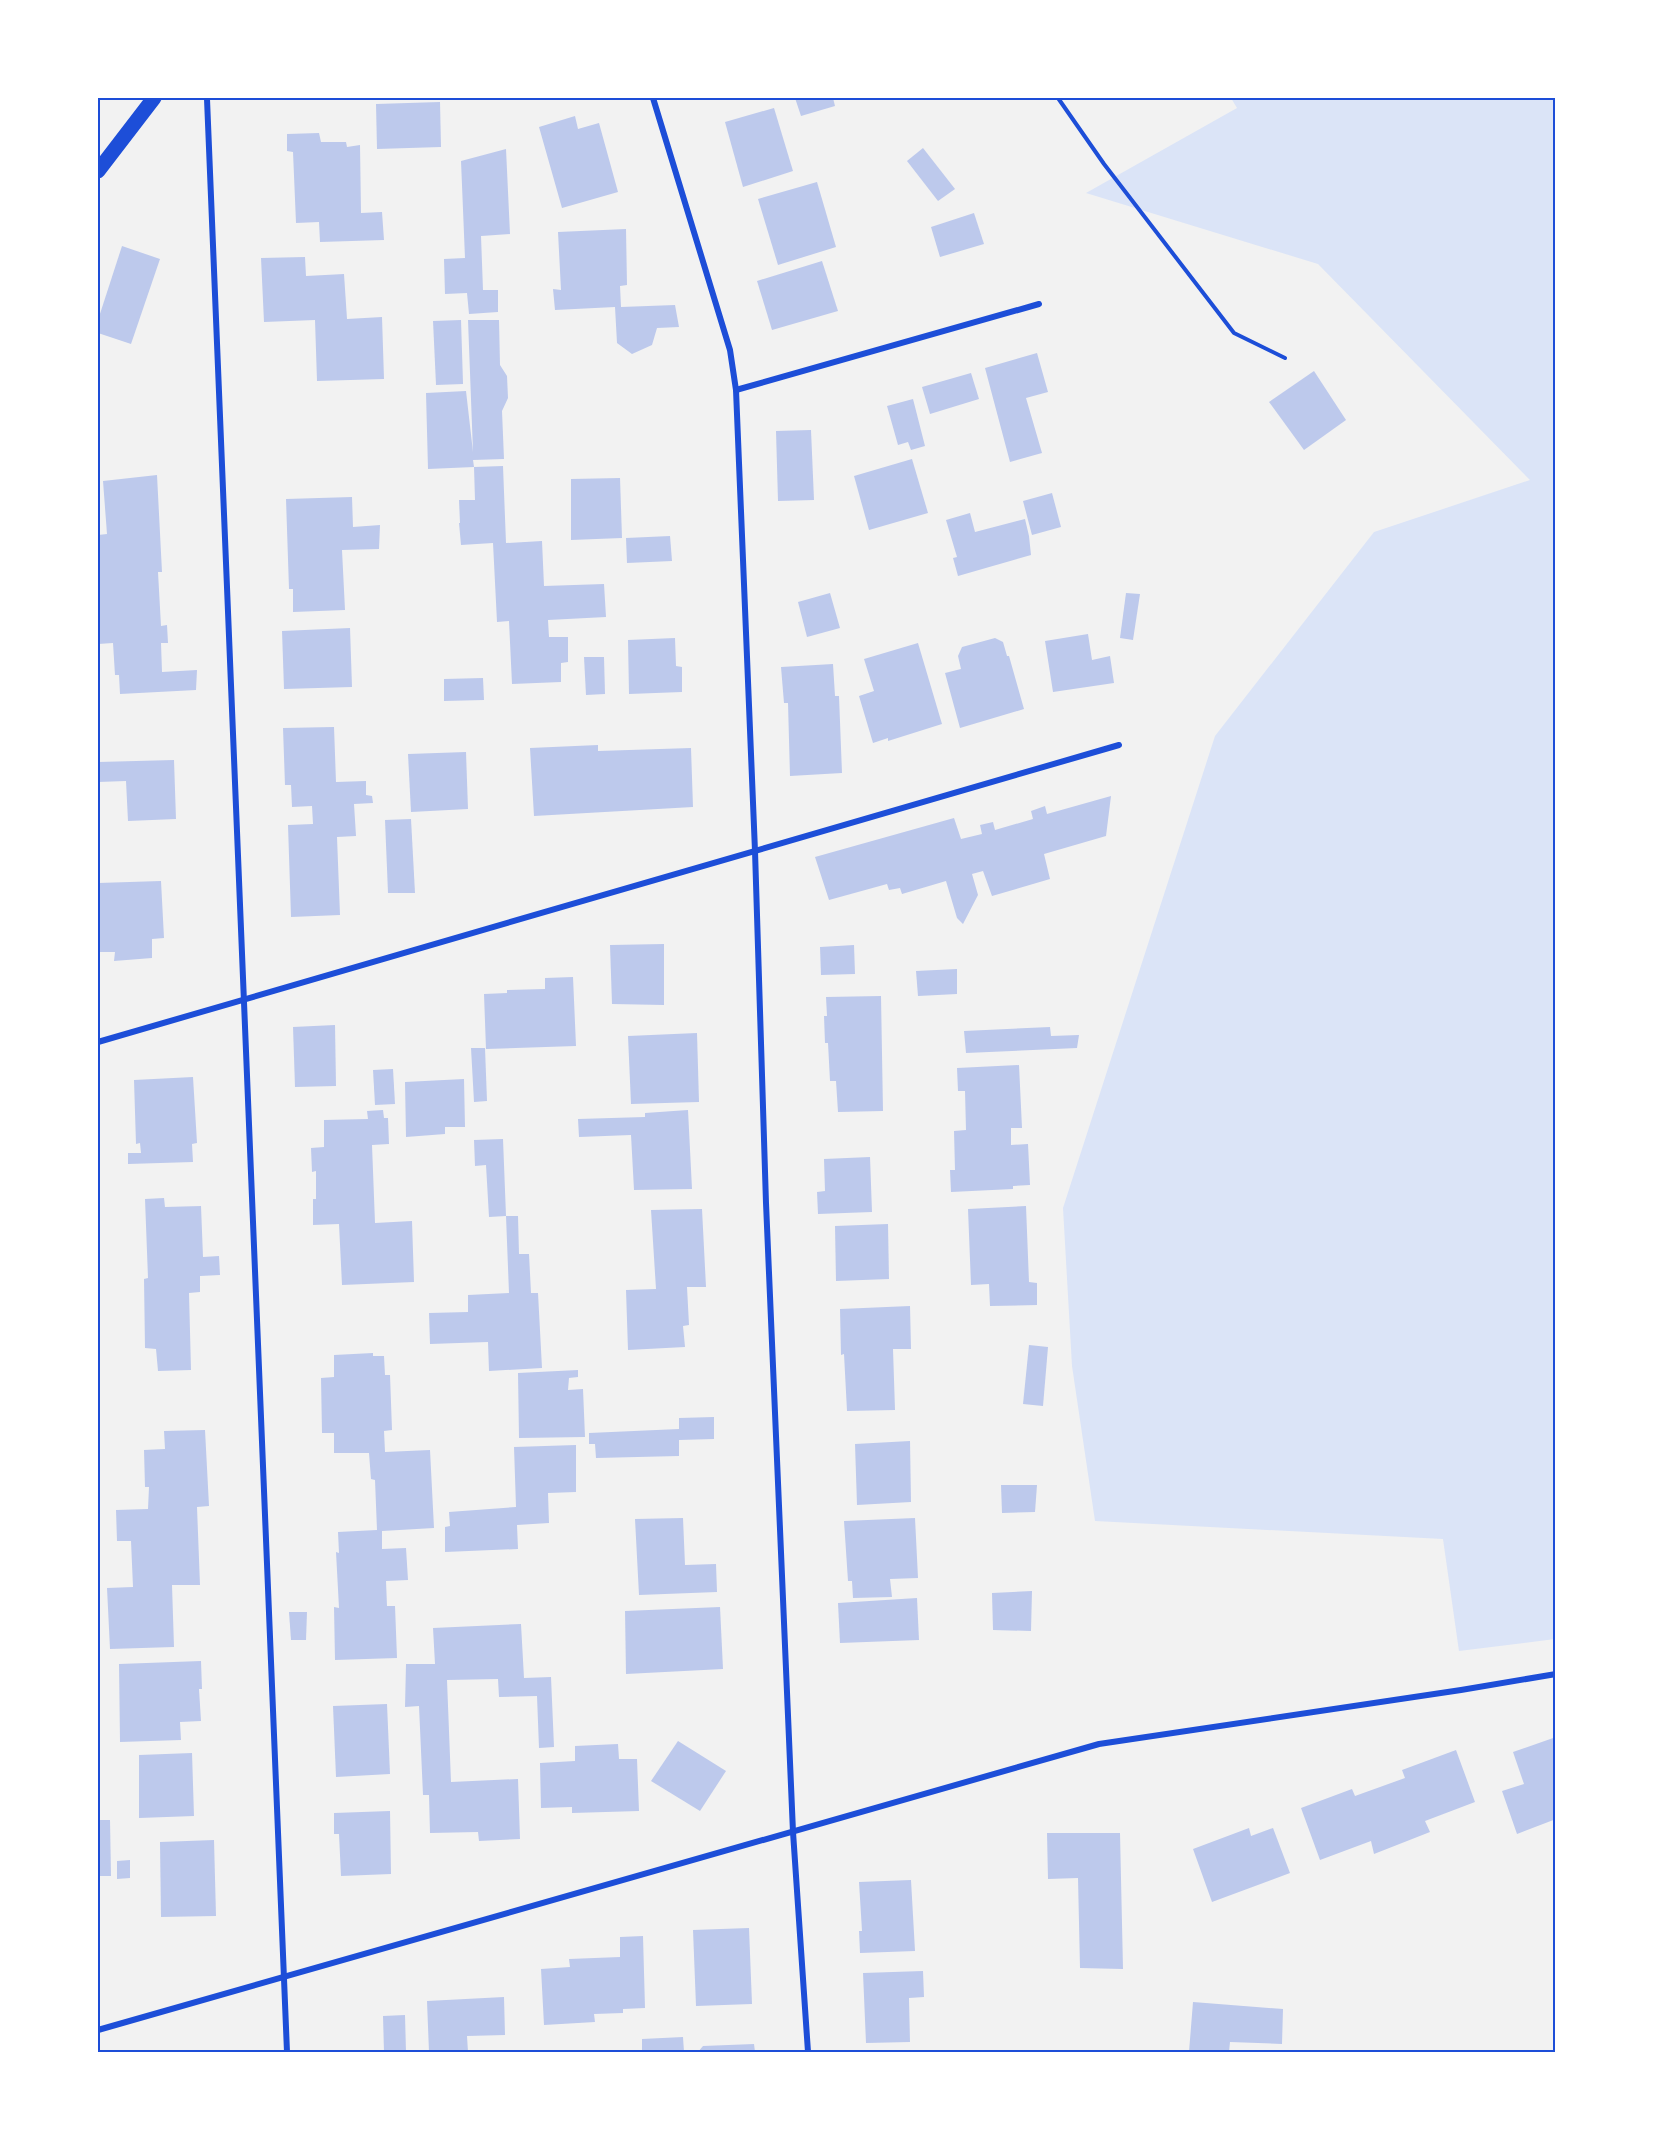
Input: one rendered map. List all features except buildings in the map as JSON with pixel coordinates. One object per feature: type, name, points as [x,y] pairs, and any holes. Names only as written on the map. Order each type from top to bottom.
[{"type":"main road","points":[[98,171],[154,98]]},
{"type":"street","points":[[207,98],[287,2052]]},
{"type":"street","points":[[653,98],[730,350],[736,390],[755,851],[766,1203],[793,1832],[808,2052]]},
{"type":"street","points":[[736,390],[1039,304]]},
{"type":"street","points":[[98,1042],[1119,745]]},
{"type":"street","points":[[98,2030],[1099,1744],[1556,1674]]},
{"type":"path","points":[[1058,98],[1104,164],[1234,333],[1285,358]]},
{"type":"shaded area","points":[[1231,98],[1555,98],[1555,1639],[1459,1651],[1443,1539],[1095,1521],[1072,1366],[1063,1208],[1215,736],[1374,532],[1530,480],[1318,264],[1086,193],[1237,108]]}]
